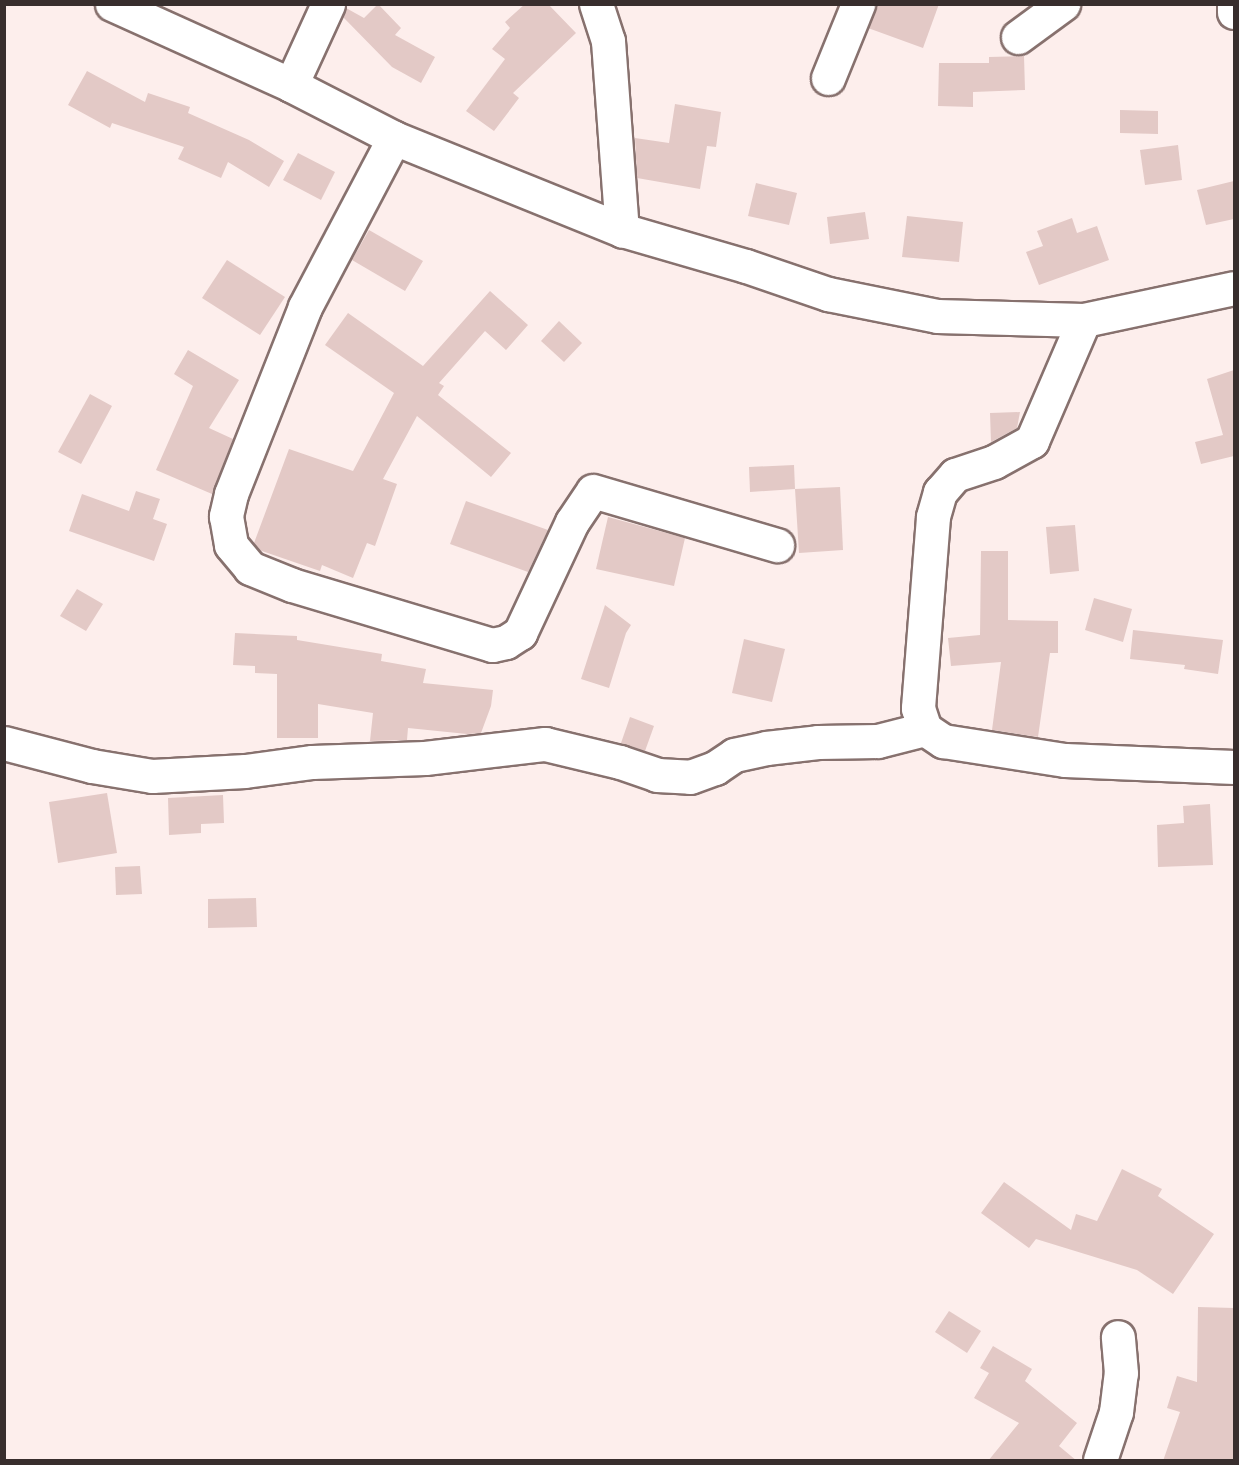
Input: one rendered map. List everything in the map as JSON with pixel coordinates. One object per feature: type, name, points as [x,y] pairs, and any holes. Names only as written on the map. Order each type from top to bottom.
[{"type":"street","points":[[112,4],[291,85],[394,138],[622,230],[746,266],[828,294],[937,316],[1084,320],[1234,288]]},
{"type":"street","points":[[291,85],[328,4]]},
{"type":"street","points":[[596,4],[608,41],[622,230]]},
{"type":"street","points":[[828,78],[858,4]]},
{"type":"street","points":[[1018,37],[1063,4]]},
{"type":"street","points":[[1234,4],[1234,12]]},
{"type":"street","points":[[394,138],[305,307],[231,494],[226,516],[231,545],[250,568],[292,585],[492,645],[506,642],[520,633],[572,522],[593,491],[777,545]]},
{"type":"street","points":[[1084,320],[1032,441],[994,462],[955,475],[940,492],[933,517],[918,708],[925,729],[943,741],[1065,760],[1234,767]]},
{"type":"street","points":[[4,743],[92,766],[152,776],[245,771],[312,762],[425,758],[544,744],[620,762],[657,776],[690,777],[715,768],[734,755],[766,748],[818,742],[878,741],[925,729]]},
{"type":"street","points":[[1100,1461],[1116,1412],[1121,1373],[1118,1337]]},
{"type":"building","points":[[378,4],[401,28],[395,35],[435,57],[421,83],[392,67],[343,17],[346,8],[364,18]]},
{"type":"building","points":[[525,4],[548,4],[576,33],[513,93],[519,98],[494,131],[466,111],[505,59],[492,49],[510,28],[505,22]]},
{"type":"building","points":[[876,4],[939,4],[923,48],[868,28]]},
{"type":"building","points":[[1024,56],[1025,90],[973,92],[973,107],[938,106],[939,63],[989,63],[989,57]]},
{"type":"building","points":[[87,71],[145,102],[148,93],[190,107],[188,113],[249,140],[284,161],[269,187],[228,162],[221,178],[178,159],[184,147],[112,123],[110,128],[68,105]]},
{"type":"building","points":[[675,104],[721,112],[716,147],[707,146],[700,189],[637,178],[635,138],[669,143]]},
{"type":"building","points":[[1120,110],[1158,111],[1158,134],[1120,133]]},
{"type":"building","points":[[1178,145],[1182,180],[1145,185],[1140,150]]},
{"type":"building","points":[[298,153],[335,172],[321,200],[283,180]]},
{"type":"building","points":[[1234,181],[1234,219],[1206,225],[1197,190]]},
{"type":"building","points":[[756,183],[797,193],[789,225],[748,216]]},
{"type":"building","points":[[865,212],[869,239],[830,244],[827,217]]},
{"type":"building","points":[[907,216],[963,222],[959,262],[902,257]]},
{"type":"building","points":[[1072,218],[1077,233],[1097,226],[1109,260],[1039,285],[1026,252],[1043,246],[1037,231]]},
{"type":"building","points":[[369,230],[423,261],[405,291],[352,260]]},
{"type":"building","points":[[227,260],[285,297],[260,335],[202,298]]},
{"type":"building","points":[[490,291],[528,325],[506,350],[485,331],[439,383],[444,386],[438,395],[511,453],[491,477],[417,416],[383,479],[397,484],[375,546],[367,543],[353,578],[322,565],[320,571],[259,550],[254,543],[289,449],[353,471],[394,393],[325,345],[348,313],[423,366]]},
{"type":"building","points":[[559,321],[582,343],[564,362],[541,341]]},
{"type":"building","points":[[188,350],[239,380],[209,428],[233,439],[212,494],[156,470],[193,386],[174,374]]},
{"type":"building","points":[[1234,370],[1234,456],[1201,464],[1195,442],[1223,435],[1207,379]]},
{"type":"building","points":[[90,394],[112,406],[81,464],[58,452]]},
{"type":"building","points":[[1020,412],[1017,428],[991,442],[990,413]]},
{"type":"building","points":[[794,465],[795,489],[750,492],[749,467]]},
{"type":"building","points":[[840,487],[843,550],[799,553],[795,489]]},
{"type":"building","points":[[136,491],[160,499],[153,519],[167,524],[154,561],[69,531],[82,494],[129,511]]},
{"type":"building","points":[[466,501],[548,530],[528,572],[450,544]]},
{"type":"building","points":[[608,517],[685,538],[674,586],[596,569]]},
{"type":"building","points":[[1075,525],[1079,571],[1050,574],[1046,527]]},
{"type":"building","points":[[981,551],[1008,551],[1008,620],[1058,621],[1058,653],[1050,653],[1038,737],[992,730],[1001,662],[951,666],[948,638],[980,635]]},
{"type":"building","points":[[77,589],[103,604],[86,631],[60,616]]},
{"type":"building","points":[[1094,598],[1132,609],[1123,642],[1085,630]]},
{"type":"building","points":[[605,605],[631,625],[626,633],[609,688],[581,679]]},
{"type":"building","points":[[1133,630],[1223,640],[1218,674],[1184,669],[1185,665],[1130,659]]},
{"type":"building","points":[[235,633],[297,636],[297,640],[382,654],[381,661],[426,669],[423,683],[493,690],[491,706],[481,733],[467,734],[408,728],[407,740],[370,741],[373,713],[318,704],[318,738],[277,738],[277,674],[255,673],[255,666],[233,665]]},
{"type":"building","points":[[744,639],[785,649],[772,702],[732,693]]},
{"type":"building","points":[[630,717],[654,726],[645,751],[621,743]]},
{"type":"building","points":[[107,793],[117,853],[58,863],[49,802]]},
{"type":"building","points":[[223,795],[224,823],[201,824],[201,833],[169,835],[168,798]]},
{"type":"building","points":[[1210,804],[1213,865],[1158,867],[1157,825],[1184,823],[1183,806]]},
{"type":"building","points":[[140,866],[142,894],[116,895],[115,867]]},
{"type":"building","points":[[256,898],[257,927],[208,928],[208,899]]},
{"type":"building","points":[[1122,1169],[1162,1189],[1158,1196],[1214,1234],[1173,1294],[1137,1270],[1036,1239],[1029,1248],[981,1213],[1004,1182],[1071,1230],[1076,1214],[1097,1221]]},
{"type":"building","points":[[1198,1307],[1234,1308],[1234,1461],[1163,1461],[1180,1412],[1167,1408],[1177,1376],[1197,1382]]},
{"type":"building","points":[[949,1311],[981,1331],[967,1353],[935,1332]]},
{"type":"building","points":[[993,1346],[1032,1369],[1025,1381],[1077,1423],[1059,1446],[1077,1461],[988,1461],[1019,1423],[974,1398],[989,1373],[980,1368]]}]
